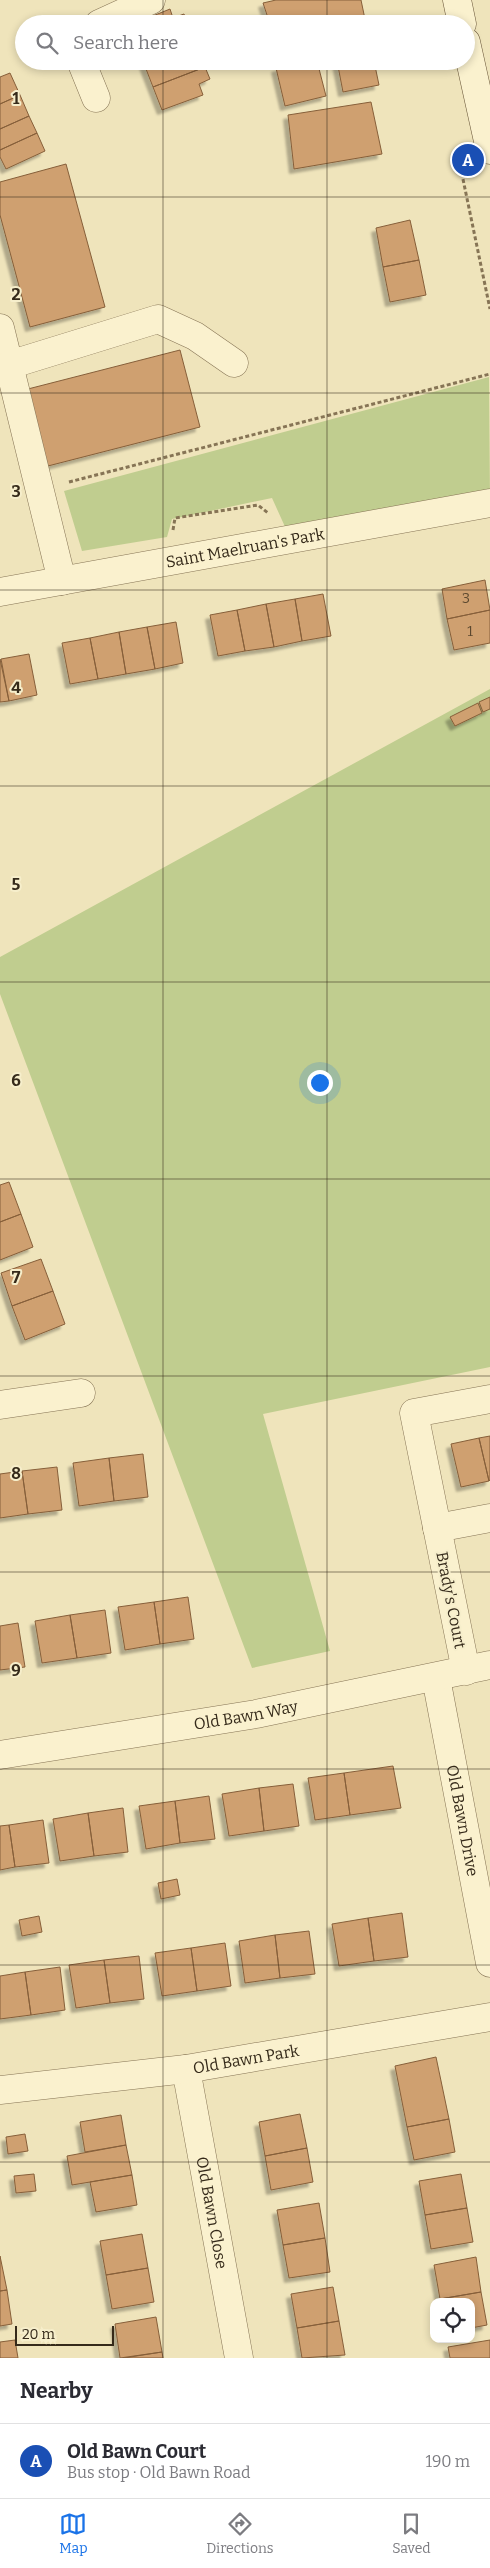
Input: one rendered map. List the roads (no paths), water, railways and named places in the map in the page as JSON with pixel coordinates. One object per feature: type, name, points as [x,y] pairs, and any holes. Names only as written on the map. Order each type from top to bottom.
[{"type":"street","points":[[119,15],[151,0]]},
{"type":"street","points":[[457,0],[460,15]]},
{"type":"street","points":[[85,70],[96,98]]},
{"type":"street","points":[[472,70],[490,150]]},
{"type":"street","points":[[9,365],[158,319],[195,336],[234,363]]},
{"type":"street","points":[[0,328],[62,581]]},
{"type":"street","name":"Saint Maelruan's Park","points":[[0,592],[490,503]]},
{"type":"street","points":[[0,1405],[80,1393]]},
{"type":"street","name":"Brady's Court","points":[[478,1668],[437,1528],[414,1413],[490,1399]]},
{"type":"street","name":"Brady's Court","points":[[437,1528],[490,1518]]},
{"type":"street","name":"Old Bawn Way","points":[[0,1755],[256,1714],[478,1668]]},
{"type":"street","name":"Old Bawn Drive","points":[[436,1678],[490,1963]]},
{"type":"street","name":"Old Bawn Park","points":[[0,2090],[186,2069],[490,2017]]},
{"type":"street","name":"Old Bawn Close","points":[[186,2069],[239,2358]]},
{"type":"place","name":"Old Bawn Court","points":[[468,160]]}]
